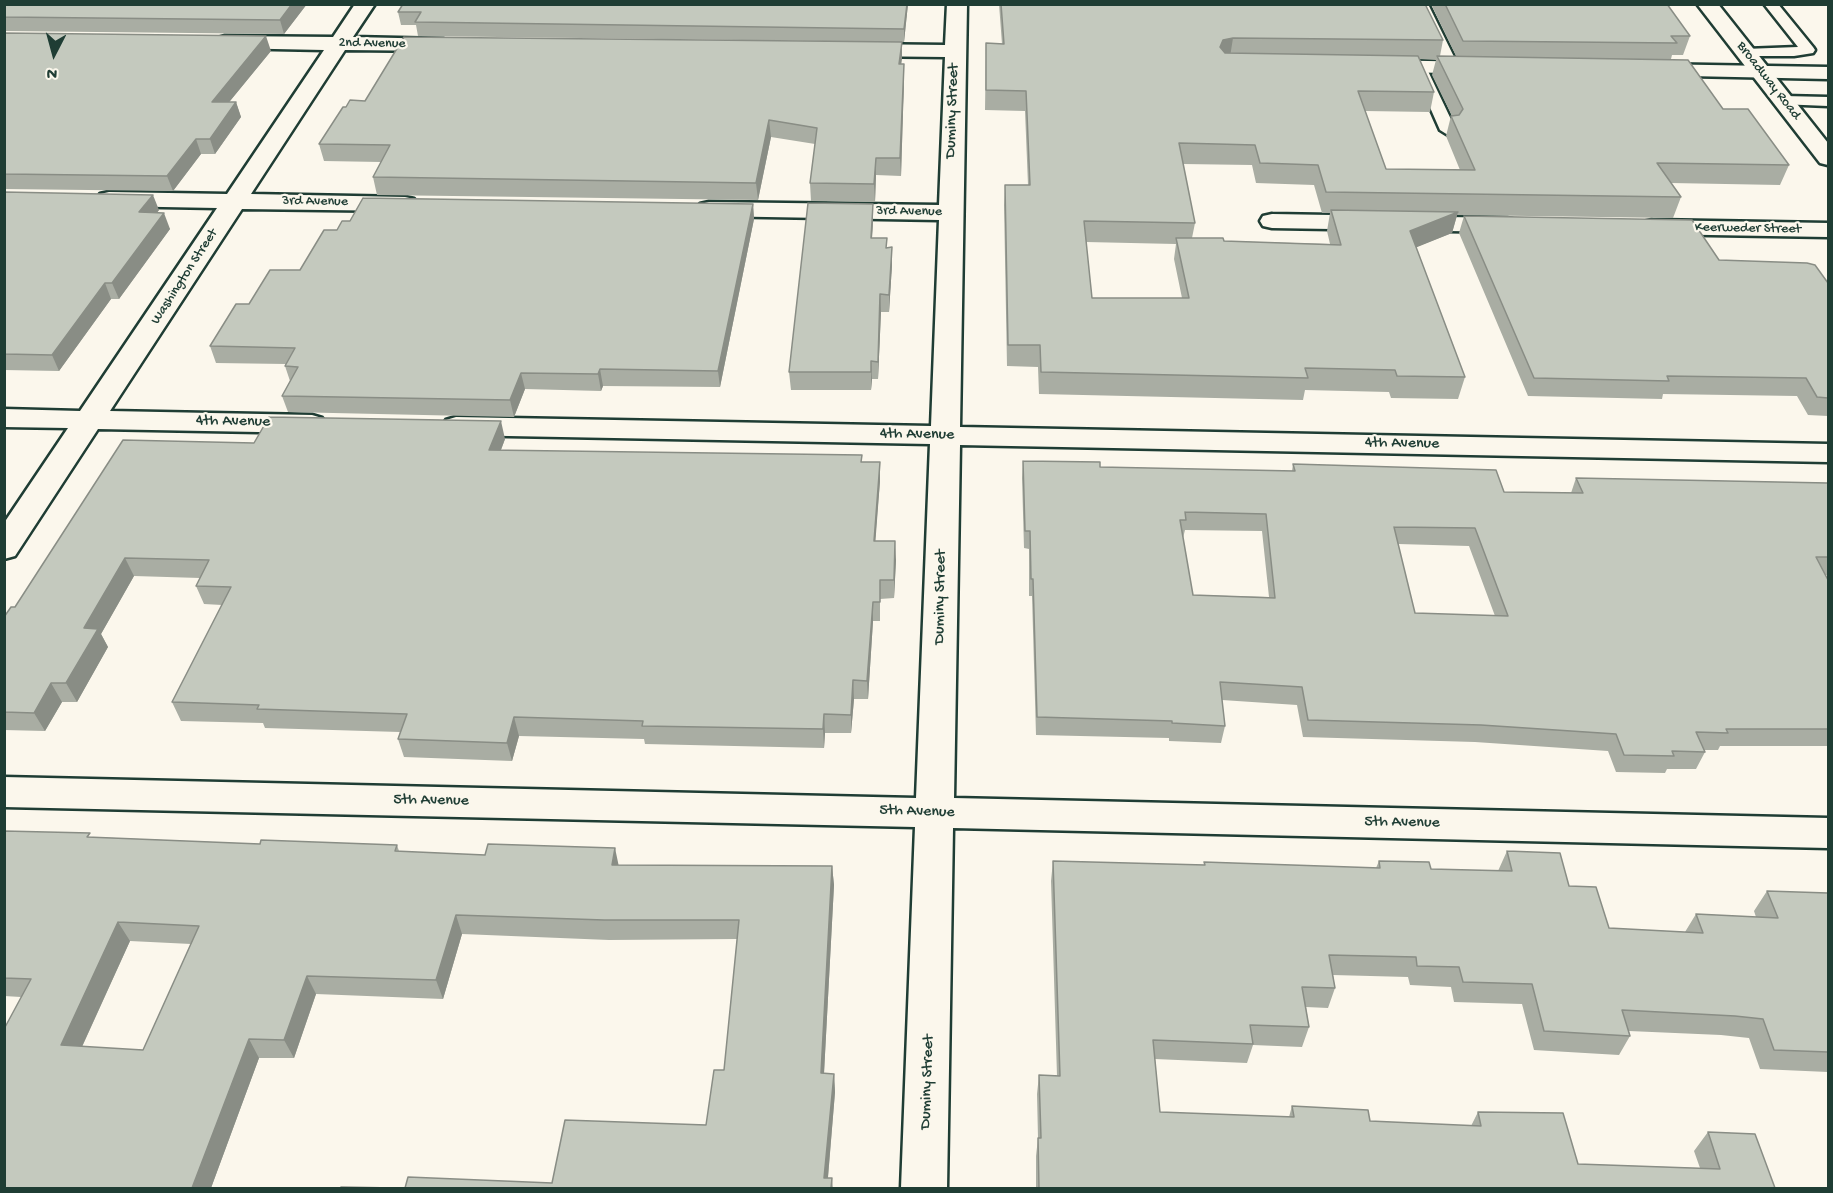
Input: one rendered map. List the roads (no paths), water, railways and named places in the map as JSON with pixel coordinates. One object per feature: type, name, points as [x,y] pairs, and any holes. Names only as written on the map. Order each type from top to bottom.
[{"type":"street","name":"Washington Street","points":[[4,548],[365,4]]},
{"type":"street","name":"Duminy Street","points":[[924,1188],[957,4]]},
{"type":"street","name":"Broadway Road","points":[[1707,4],[1828,158]]},
{"type":"street","name":"2nd Avenue","points":[[207,42],[465,45]]},
{"type":"street","points":[[832,50],[955,51]]},
{"type":"street","points":[[1360,66],[1499,68]]},
{"type":"street","points":[[1630,70],[1828,73]]},
{"type":"street","name":"3rd Avenue","points":[[86,199],[434,204]]},
{"type":"street","name":"3rd Avenue","points":[[681,208],[950,213]]},
{"type":"street","points":[[1272,221],[1532,225]]},
{"type":"street","name":"Keerweder Street","points":[[1627,227],[1828,230]]},
{"type":"street","name":"4th Avenue","points":[[4,418],[338,424]]},
{"type":"street","name":"4th Avenue","points":[[433,426],[1828,453]]},
{"type":"street","name":"5th Avenue","points":[[4,792],[1828,832]]},
{"type":"lane","points":[[1421,4],[1452,67]]},
{"type":"lane","points":[[1745,53],[1808,50],[1770,4]]},
{"type":"lane","points":[[1419,67],[1448,130]]},
{"type":"lane","points":[[1784,101],[1828,102]]}]
